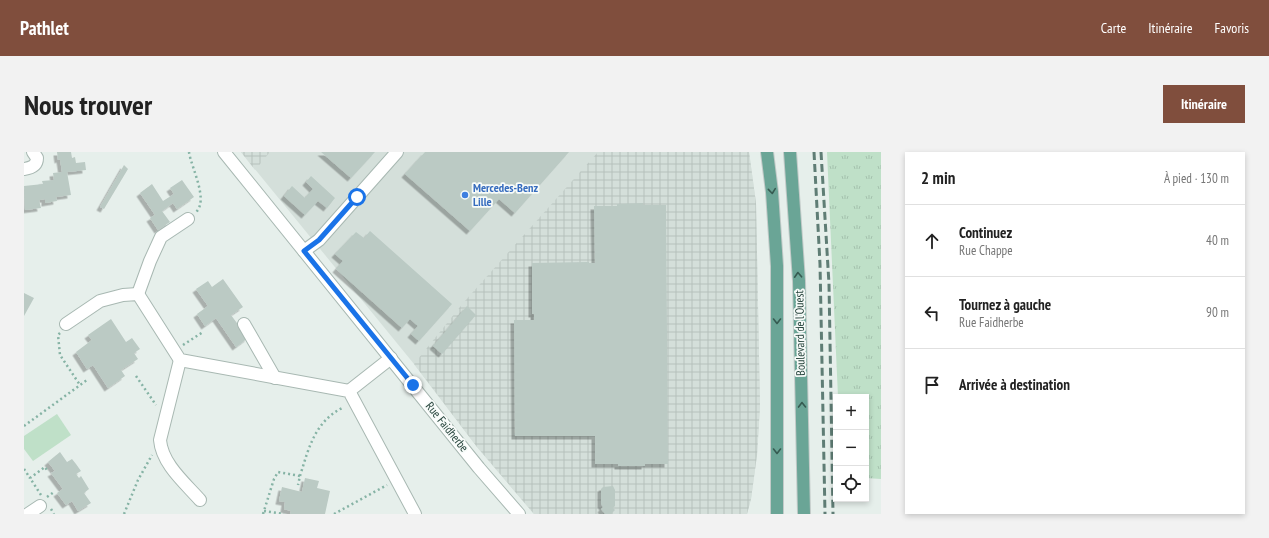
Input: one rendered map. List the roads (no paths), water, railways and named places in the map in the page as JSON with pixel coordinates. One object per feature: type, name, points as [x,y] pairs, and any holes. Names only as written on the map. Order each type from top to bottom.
[{"type":"main road","name":"Boulevard de l'Ouest","points":[[767,152],[772,192],[777,266],[778,510]]},
{"type":"main road","name":"Boulevard de l'Ouest","points":[[790,152],[799,281],[804,514]]},
{"type":"street","points":[[24,169],[31,168],[36,163],[37,158],[33,152]]},
{"type":"street","name":"Rue Faidherbe","points":[[224,152],[519,514]]},
{"type":"street","points":[[304,251],[319,240],[396,152]]},
{"type":"street","points":[[138,294],[150,261],[161,237],[188,219]]},
{"type":"street","points":[[66,324],[100,301],[123,295],[138,294]]},
{"type":"street","points":[[138,294],[177,355],[160,440],[161,448],[171,467],[200,500]]},
{"type":"street","points":[[244,324],[275,378]]},
{"type":"street","points":[[177,355],[352,396],[415,514]]},
{"type":"street","points":[[352,396],[391,358]]},
{"type":"street","points":[[28,514],[40,506]]},
{"type":"railway","points":[[814,152],[820,264],[825,514]]},
{"type":"railway","points":[[821,152],[829,284],[833,514]]},
{"type":"place","name":"Mercedes-Benz Lille","points":[[465,195]]}]
